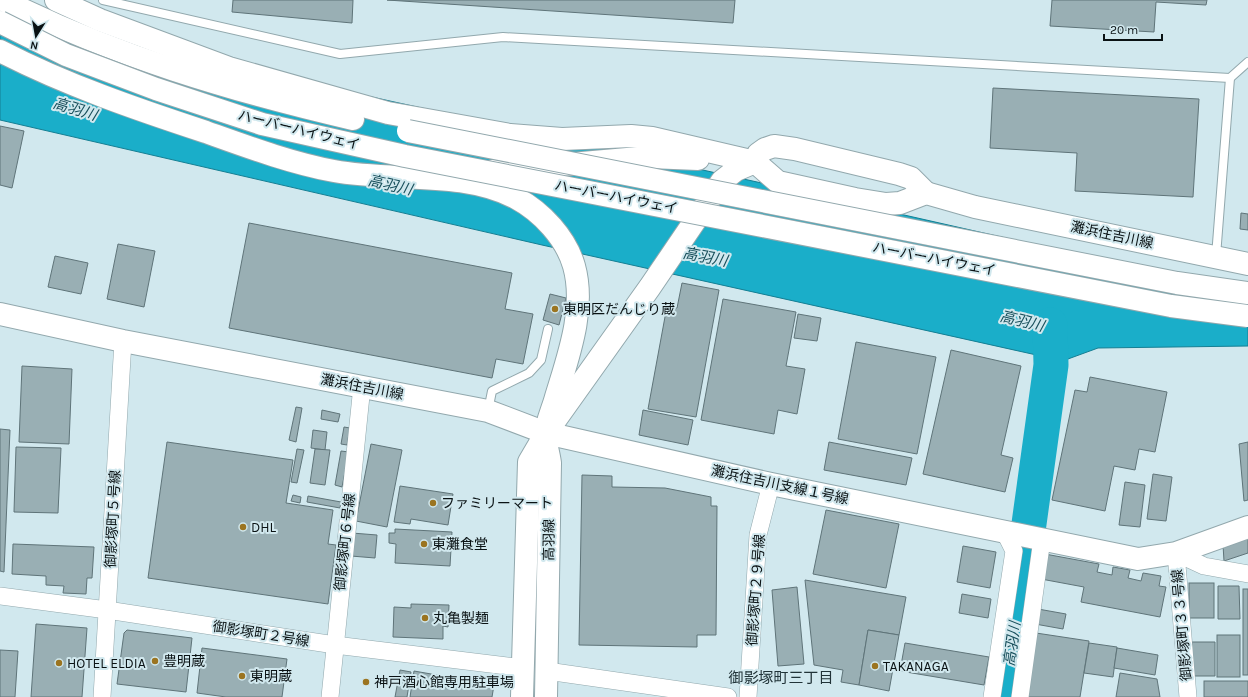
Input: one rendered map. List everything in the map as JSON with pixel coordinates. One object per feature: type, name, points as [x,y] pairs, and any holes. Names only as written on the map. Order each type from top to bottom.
[{"type":"street","name":"ハーバーハイウェイ","points":[[3,0],[68,30],[162,66],[227,87],[289,104],[416,133],[1161,280],[1248,293]]},
{"type":"street","points":[[56,0],[100,20],[229,68],[365,108],[510,135],[562,139],[631,136],[652,138],[755,162],[778,182],[855,199],[886,204],[900,203],[926,193],[912,178],[899,174],[795,149],[774,146],[765,149],[758,154],[755,162],[736,170],[722,181],[650,287],[546,433]]},
{"type":"street","name":"ハーバーハイウェイ","points":[[0,22],[66,55],[156,89],[262,124],[405,156],[1156,303],[1248,316]]},
{"type":"street","points":[[0,51],[74,86],[110,100],[289,160],[351,174],[410,178],[475,185],[515,198],[530,208],[554,229],[570,255],[575,269],[578,291],[576,322],[567,361],[546,433]]},
{"type":"street","points":[[410,178],[650,157],[755,162]]},
{"type":"street","name":"灘浜住吉川線","points":[[926,193],[976,208],[1248,264]]},
{"type":"street","name":"灘浜住吉川線","points":[[0,314],[123,341],[488,411],[546,433]]},
{"type":"street","name":"御影塚町５号線","points":[[102,697],[123,341]]},
{"type":"street","name":"御影塚町６号線","points":[[330,697],[362,386]]},
{"type":"street","name":"灘浜住吉川支線１号線","points":[[546,433],[771,484],[1138,559],[1176,553],[1248,528]]},
{"type":"street","name":"高羽線","points":[[522,697],[529,462],[546,433]]},
{"type":"street","name":"高羽線","points":[[546,433],[550,463],[546,697]]},
{"type":"street","name":"御影塚町２９号線","points":[[748,697],[758,535],[771,484]]},
{"type":"street","points":[[992,697],[1014,551],[1024,535]]},
{"type":"street","points":[[1020,697],[1024,535]]},
{"type":"street","points":[[1176,553],[1204,566],[1248,574]]},
{"type":"street","name":"御影塚町３３号線","points":[[1176,553],[1188,697]]},
{"type":"street","name":"御影塚町２号線","points":[[0,596],[107,610],[335,645],[523,668]]},
{"type":"street","points":[[547,671],[728,697]]},
{"type":"lane","points":[[103,0],[340,54],[503,36],[1230,78]]},
{"type":"lane","points":[[1216,257],[1230,78],[1248,62]]},
{"type":"lane","points":[[488,411],[492,391],[529,373],[541,360],[548,329]]},
{"type":"water","points":[[0,15],[816,195],[1248,293],[1248,346],[1098,348],[1057,363],[1041,356],[542,245],[0,120]]},
{"type":"building","points":[[233,0],[353,0],[352,23],[232,12]]},
{"type":"building","points":[[387,0],[735,0],[733,23]]},
{"type":"building","points":[[1052,0],[1207,0],[1206,5],[1156,2],[1154,32],[1050,26]]},
{"type":"building","points":[[993,88],[1199,99],[1193,197],[1075,191],[1077,153],[990,148]]},
{"type":"building","points":[[0,126],[24,131],[12,188],[0,185]]},
{"type":"building","points":[[1241,213],[1248,214],[1248,230],[1240,229]]},
{"type":"building","points":[[249,223],[512,273],[505,309],[533,314],[523,364],[496,359],[492,378],[229,328]]},
{"type":"building","points":[[118,244],[155,251],[144,307],[107,299]]},
{"type":"building","points":[[55,256],[88,263],[81,294],[48,287]]},
{"type":"building","points":[[682,283],[719,290],[696,417],[648,409],[667,306],[677,308]]},
{"type":"building","name":"東明区だんじり蔵","points":[[550,294],[566,298],[559,325],[543,320]]},
{"type":"building","points":[[723,299],[796,312],[786,366],[805,369],[797,414],[778,410],[774,434],[701,420]]},
{"type":"building","points":[[798,314],[821,318],[817,341],[794,338]]},
{"type":"building","points":[[856,342],[936,357],[917,454],[838,439]]},
{"type":"building","points":[[951,350],[1021,366],[1001,455],[1013,458],[1005,492],[923,474]]},
{"type":"building","points":[[22,366],[72,369],[69,444],[19,442]]},
{"type":"building","points":[[1090,377],[1167,392],[1155,452],[1139,449],[1135,470],[1114,466],[1105,511],[1052,500],[1075,390],[1087,392]]},
{"type":"building","points":[[296,407],[302,408],[296,442],[289,440]]},
{"type":"building","points":[[322,410],[340,414],[338,422],[321,419]]},
{"type":"building","points":[[643,410],[693,420],[688,445],[639,435]]},
{"type":"building","points":[[344,427],[350,428],[347,445],[341,444]]},
{"type":"building","points":[[0,429],[10,430],[4,572],[0,571]]},
{"type":"building","points":[[313,430],[327,432],[325,450],[311,448]]},
{"type":"building","name":"DHL","points":[[167,442],[293,460],[286,503],[333,510],[328,544],[336,545],[328,604],[148,578]]},
{"type":"building","points":[[829,442],[912,458],[906,485],[824,470]]},
{"type":"building","points":[[1248,442],[1248,500],[1244,501],[1239,444]]},
{"type":"building","points":[[371,444],[402,450],[387,527],[356,521]]},
{"type":"building","points":[[16,447],[61,448],[58,513],[14,512]]},
{"type":"building","points":[[297,449],[304,450],[297,483],[291,482]]},
{"type":"building","points":[[315,449],[330,450],[325,485],[310,483]]},
{"type":"building","points":[[341,451],[349,452],[342,487],[335,485]]},
{"type":"building","points":[[1153,474],[1172,477],[1166,521],[1147,519]]},
{"type":"building","points":[[582,475],[612,476],[612,487],[665,488],[711,497],[711,506],[717,506],[716,635],[697,635],[697,647],[579,645]]},
{"type":"building","points":[[1125,482],[1145,485],[1140,527],[1119,525]]},
{"type":"building","points":[[400,486],[453,494],[448,525],[411,519],[410,524],[394,522]]},
{"type":"building","points":[[293,495],[301,497],[300,503],[291,501]]},
{"type":"building","points":[[308,496],[341,502],[340,508],[307,502]]},
{"type":"building","points":[[826,510],[899,524],[886,588],[813,574]]},
{"type":"building","points":[[395,529],[452,532],[450,566],[395,563],[396,544],[389,543],[389,533],[395,533]]},
{"type":"building","points":[[352,533],[377,535],[375,558],[351,556]]},
{"type":"building","points":[[1248,537],[1248,553],[1224,561],[1223,545]]},
{"type":"building","points":[[13,544],[94,547],[92,578],[87,578],[86,594],[63,593],[64,586],[46,585],[46,576],[12,574]]},
{"type":"building","points":[[963,546],[996,552],[990,588],[957,582]]},
{"type":"building","points":[[1045,554],[1099,564],[1097,572],[1112,575],[1113,567],[1130,570],[1128,578],[1141,581],[1143,573],[1161,576],[1159,586],[1166,587],[1160,617],[1081,602],[1084,587],[1041,579]]},
{"type":"building","points":[[805,580],[906,597],[899,635],[868,630],[859,685],[841,682],[843,670],[814,665]]},
{"type":"building","points":[[1189,583],[1214,583],[1214,618],[1189,618]]},
{"type":"building","points":[[1218,586],[1239,586],[1240,619],[1218,619]]},
{"type":"building","points":[[797,587],[804,664],[778,666],[772,590]]},
{"type":"building","points":[[1243,589],[1248,589],[1248,675],[1243,675]]},
{"type":"building","points":[[962,594],[991,599],[988,618],[959,613]]},
{"type":"building","points":[[411,604],[449,605],[448,627],[443,626],[443,639],[393,637],[394,607],[411,608]]},
{"type":"building","points":[[1038,609],[1066,614],[1063,629],[1035,624]]},
{"type":"building","name":"HOTEL ELDIA","points":[[36,624],[87,628],[82,697],[31,697]]},
{"type":"building","name":"豊明蔵","points":[[127,630],[192,638],[186,692],[117,684],[124,633]]},
{"type":"building","points":[[868,630],[899,635],[889,691],[859,685]]},
{"type":"building","points":[[1036,633],[1089,641],[1080,697],[1026,697]]},
{"type":"building","points":[[1217,635],[1240,635],[1240,677],[1217,677]]},
{"type":"building","points":[[1192,642],[1215,642],[1215,676],[1191,676]]},
{"type":"building","points":[[905,643],[989,657],[984,685],[900,671]]},
{"type":"building","points":[[1089,643],[1117,647],[1113,677],[1084,673]]},
{"type":"building","name":"東明蔵","points":[[202,648],[287,659],[282,697],[226,697],[197,693]]},
{"type":"building","points":[[1117,648],[1158,655],[1155,675],[1114,668]]},
{"type":"building","points":[[0,650],[18,651],[15,697],[0,697]]},
{"type":"building","points":[[400,670],[411,672],[407,697],[395,697]]},
{"type":"building","points":[[414,671],[494,685],[492,697],[410,697]]},
{"type":"building","points":[[1120,673],[1157,679],[1160,697],[1116,697]]},
{"type":"building","points":[[1204,681],[1248,681],[1248,697],[1204,697]]},
{"type":"waterway","name":"高羽川","points":[[1005,697],[1051,365],[1050,325]]},
{"type":"place","name":"東明区だんじり蔵","points":[[555,309]]},
{"type":"place","name":"ファミリーマート","points":[[433,503]]},
{"type":"place","name":"DHL","points":[[243,527]]},
{"type":"place","name":"東灘食堂","points":[[424,544]]},
{"type":"place","name":"丸亀製麺","points":[[425,618]]},
{"type":"place","name":"豊明蔵","points":[[155,661]]},
{"type":"place","name":"HOTEL ELDIA","points":[[59,663]]},
{"type":"place","name":"TAKANAGA","points":[[875,666]]},
{"type":"place","name":"東明蔵","points":[[242,676]]},
{"type":"place","name":"神戸酒心館専用駐車場","points":[[366,682]]},
{"type":"district","name":"御影塚町三丁目","points":[[781,678]]}]
